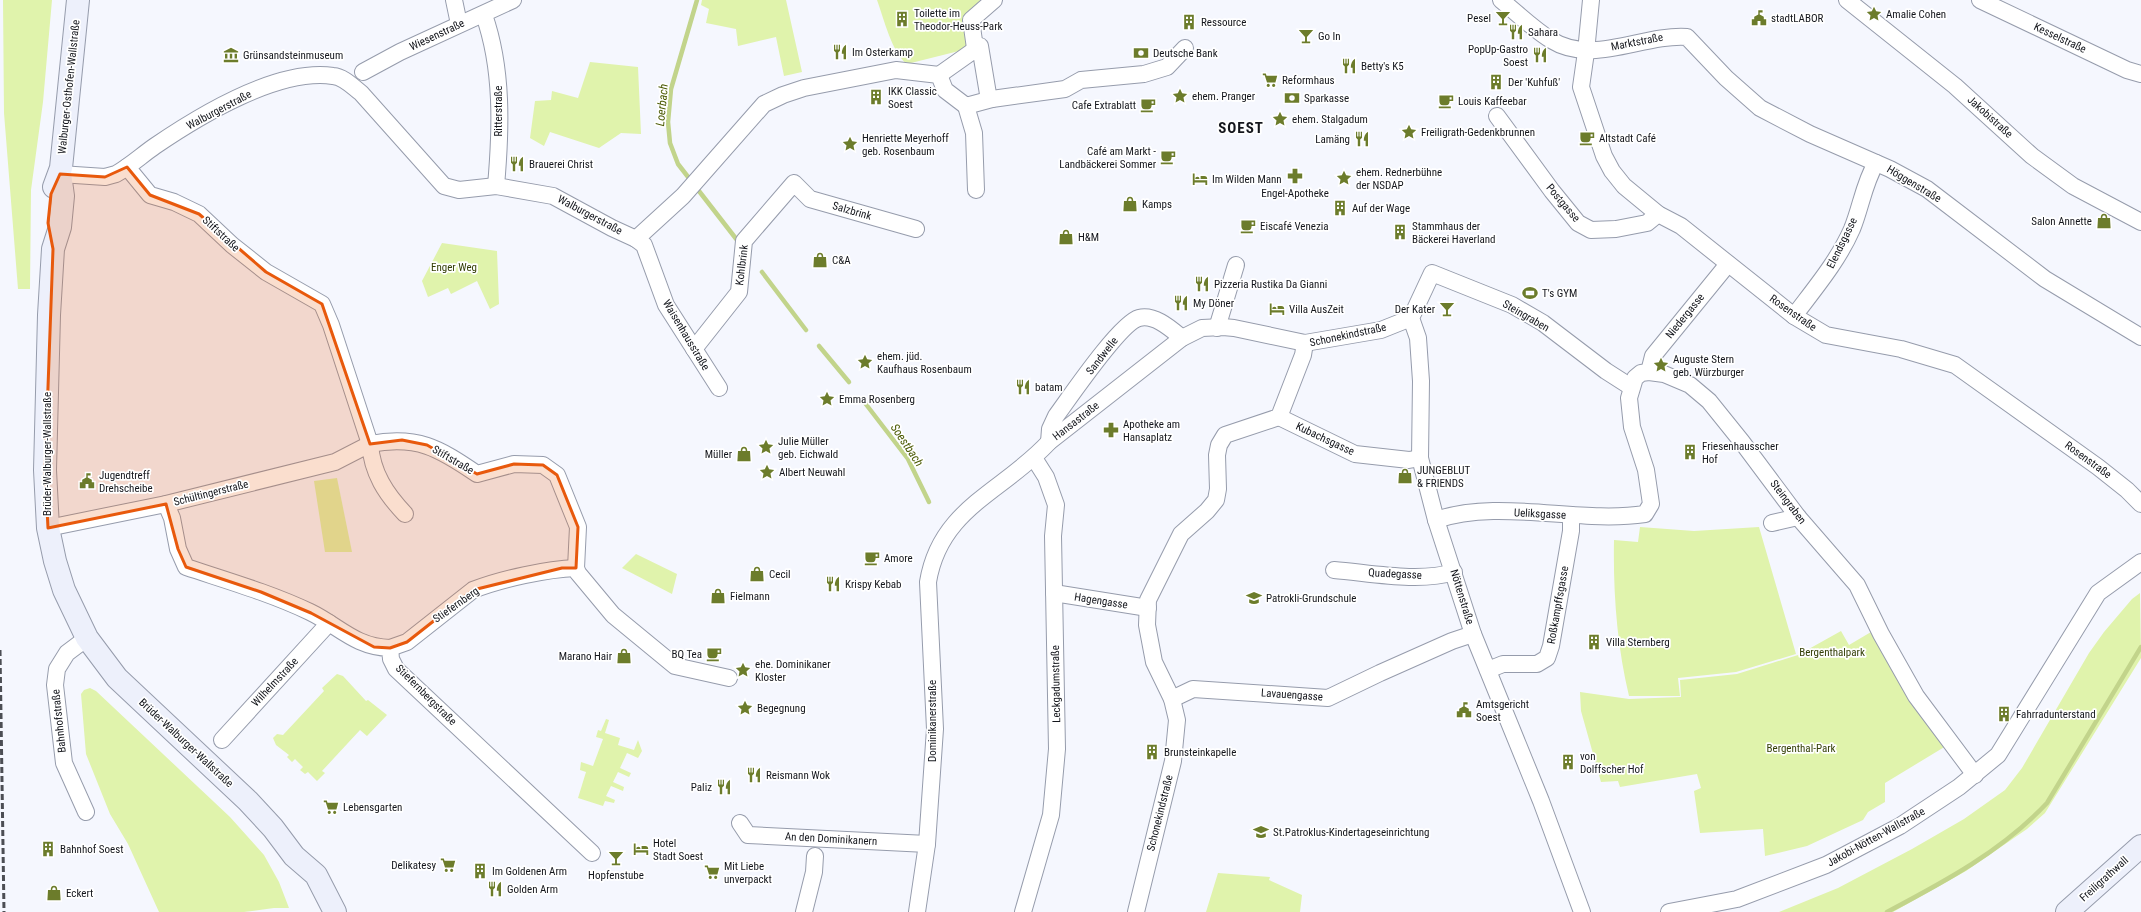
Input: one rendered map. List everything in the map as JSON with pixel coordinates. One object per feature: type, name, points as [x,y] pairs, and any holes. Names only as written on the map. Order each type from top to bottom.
[{"type":"street","name":"Walburger-Osthofen-Wallstraße","points":[[60,174],[70,96],[78,0]]},
{"type":"street","points":[[454,0],[459,24]]},
{"type":"street","name":"Wiesenstraße","points":[[363,72],[376,64],[459,24],[484,15],[513,0]]},
{"type":"street","points":[[975,48],[972,20],[994,0]]},
{"type":"street","points":[[1500,0],[1551,40],[1586,52]]},
{"type":"street","name":"Rosenstraße","points":[[1591,0],[1581,87],[1604,156],[1612,171],[1624,186],[1658,214],[1681,226],[1794,316],[1826,335],[1901,349],[1955,365],[2098,466],[2127,490],[2141,504]]},
{"type":"street","name":"Jakobistraße","points":[[1847,0],[1955,86],[2032,156],[2073,186],[2141,222]]},
{"type":"street","name":"Kesselstraße","points":[[1980,0],[2127,70],[2141,74]]},
{"type":"street","name":"Ritterstraße","points":[[484,15],[489,29],[500,88],[496,186]]},
{"type":"street","name":"Marktstraße","points":[[1586,52],[1670,36],[1688,37]]},
{"type":"street","name":"Höggenstraße","points":[[1688,37],[1726,78],[1760,108],[1810,134],[1876,163],[1927,189],[2045,279],[2141,337]]},
{"type":"street","points":[[976,190],[974,133],[966,106],[945,90],[939,75],[975,48],[980,46],[988,94],[992,99]]},
{"type":"street","points":[[966,106],[992,99],[1065,89],[1081,80],[1144,74],[1167,67],[1185,48]]},
{"type":"street","name":"Walburgerstraße","points":[[60,174],[105,177],[116,174],[155,146],[197,119],[239,97],[276,83],[304,76],[334,76],[346,81],[360,93],[444,186],[459,190],[496,186],[553,196],[612,228],[636,238],[684,196],[764,104],[783,95],[804,88],[896,70],[939,75]]},
{"type":"street","name":"Postgasse","points":[[1497,116],[1552,191],[1578,223],[1591,230],[1616,229],[1648,223],[1658,214]]},
{"type":"street","name":"Elendsgasse","points":[[1794,316],[1832,267],[1852,229],[1871,172],[1876,163]]},
{"type":"street","name":"Stiftstraße","points":[[127,167],[150,195],[174,202],[199,214],[232,245],[266,272],[322,304],[331,325],[370,444],[402,440],[427,445],[477,474],[514,464],[543,465],[557,475],[577,522],[578,533],[576,568]]},
{"type":"street","name":"Brüder-Walburger-Wallstraße","points":[[60,174],[64,196],[60,227],[53,249],[49,315],[45,470],[48,528],[55,561],[64,590],[87,638],[117,678],[248,801],[273,828],[294,856],[316,875],[335,912]]},
{"type":"street","name":"Salzbrink","points":[[794,183],[810,200],[916,229]]},
{"type":"street","name":"Kohlbrink","points":[[694,349],[739,292],[744,241],[794,183]]},
{"type":"street","name":"Waisenhausstraße","points":[[636,238],[644,245],[666,305],[719,388]]},
{"type":"street","name":"Niedergasse","points":[[1648,372],[1653,356],[1728,264]]},
{"type":"street","points":[[1217,328],[1236,265]]},
{"type":"street","name":"Steingraben","points":[[1411,318],[1432,273],[1512,305],[1542,323],[1606,371],[1631,387]]},
{"type":"street","name":"Sandwelle","points":[[1049,442],[1050,429],[1056,416],[1113,341],[1131,322],[1147,318],[1169,327],[1182,338]]},
{"type":"street","name":"Schonekindstraße","points":[[1136,912],[1173,762],[1177,720],[1172,698],[1154,662],[1147,625],[1148,600],[1161,571],[1181,534],[1207,511],[1216,500],[1218,488],[1217,455],[1219,445],[1225,435],[1279,417],[1303,355],[1304,343],[1381,330],[1411,318]]},
{"type":"street","name":"Nöttenstraße","points":[[1411,318],[1418,338],[1421,381],[1420,458],[1436,520],[1473,634],[1541,801],[1582,912]]},
{"type":"street","name":"Hansastraße","points":[[946,533],[971,507],[1034,458],[1049,442],[1182,338],[1202,328],[1234,328],[1304,343]]},
{"type":"street","points":[[1631,387],[1635,378],[1641,373],[1648,372]]},
{"type":"street","name":"Steingraben","points":[[1648,372],[1676,378],[1690,385],[1709,401],[1772,480],[1798,517],[1857,585],[1881,634],[1916,696],[1975,775]]},
{"type":"street","name":"Ueliksgasse","points":[[1436,520],[1448,516],[1489,512],[1630,516],[1645,514],[1651,504],[1646,470],[1632,427],[1629,398],[1631,387]]},
{"type":"street","name":"Kubachsgasse","points":[[1279,417],[1355,454],[1409,460],[1420,458]]},
{"type":"street","points":[[370,444],[376,473],[388,496],[405,514]]},
{"type":"street","name":"Schültingerstraße","points":[[48,528],[166,504],[334,462],[370,444]]},
{"type":"street","name":"Leckgadumstraße","points":[[1023,912],[1051,815],[1057,749],[1053,536],[1056,505],[1046,476],[1034,458]]},
{"type":"street","points":[[166,504],[172,518],[178,549],[186,567],[261,592],[311,613],[364,644],[374,647],[390,648]]},
{"type":"street","name":"Roßkampffsgasse","points":[[1488,670],[1503,664],[1537,664],[1547,658],[1551,646],[1571,531],[1571,515]]},
{"type":"street","points":[[1772,523],[1798,517]]},
{"type":"street","name":"Dominikanerstraße","points":[[917,912],[927,844],[935,729],[928,582],[933,558],[946,533]]},
{"type":"street","name":"Jakobi-Nötten-Wallstraße","points":[[1669,912],[1737,899],[1826,865],[1900,826],[1959,788],[1998,755],[2098,593],[2141,562]]},
{"type":"street","points":[[576,568],[581,579],[613,615],[675,666],[729,678]]},
{"type":"street","name":"Stiefernberg","points":[[390,648],[407,642],[473,590],[486,585],[554,570],[576,568]]},
{"type":"street","name":"Quadegasse","points":[[1334,570],[1400,576],[1443,576],[1454,572]]},
{"type":"street","name":"Hagengasse","points":[[1054,593],[1148,608]]},
{"type":"street","name":"Wilhelmstraße","points":[[222,740],[329,623]]},
{"type":"street","name":"Lavauengasse","points":[[1172,698],[1193,689],[1328,698],[1423,654],[1473,634]]},
{"type":"street","name":"Bahnhofstraße","points":[[86,812],[64,764],[55,685],[57,669],[64,658],[87,638]]},
{"type":"street","name":"Stiefernbergstraße","points":[[390,648],[391,659],[396,669],[592,853]]},
{"type":"street","name":"An den Dominikanern","points":[[740,824],[748,835],[927,844]]},
{"type":"street","name":"Freiligrathwall","points":[[2067,912],[2141,846]]},
{"type":"street","name":"Brüder-Walburger-Wallstraße","points":[[294,856],[302,878],[318,912]]},
{"type":"street","points":[[804,912],[814,872],[815,856]]},
{"type":"highlighted area","points":[[127,167],[150,195],[199,214],[266,272],[322,304],[370,444],[402,440],[427,445],[477,474],[514,464],[543,465],[557,475],[578,527],[577,562],[576,568],[562,568],[473,590],[407,642],[390,648],[374,647],[311,613],[261,592],[186,567],[178,549],[166,504],[48,528],[45,470],[53,249],[48,223],[51,194],[60,174],[105,177]]},
{"type":"green space","points":[[3,0],[52,0],[43,102],[31,190],[30,289],[18,289],[4,113]]},
{"type":"green space","points":[[702,0],[786,0],[802,72],[784,76],[776,37],[738,46],[736,29],[706,23],[709,9],[701,5]]},
{"type":"green space","points":[[877,0],[987,0],[962,20],[971,48],[907,64],[897,52],[893,44]]},
{"type":"green space","points":[[590,62],[638,67],[641,134],[621,133],[599,148],[550,132],[544,146],[530,138],[535,101],[551,100],[552,91],[578,98]]},
{"type":"green space","name":"Enger Weg","points":[[442,243],[497,251],[499,304],[490,309],[477,281],[451,294],[448,288],[428,297],[422,281]]},
{"type":"green space","points":[[337,478],[352,552],[325,552],[314,481]]},
{"type":"green space","points":[[1640,527],[1694,531],[1759,527],[1796,654],[1736,672],[1678,678],[1680,696],[1629,696],[1621,658],[1617,619],[1614,580],[1614,540],[1638,542]]},
{"type":"green space","points":[[636,554],[677,574],[672,594],[622,568]]},
{"type":"green space","points":[[2140,593],[2141,658],[2045,813],[2027,829],[1966,871],[1893,912],[1779,912],[1838,888],[1912,849],[1964,819],[2005,790],[2022,768],[2089,653],[2104,632],[2132,599]]},
{"type":"green space","name":"Bergenthal-Park","points":[[1841,631],[1849,645],[1871,632],[1923,717],[1946,746],[1885,783],[1885,802],[1868,812],[1863,820],[1807,846],[1765,856],[1763,829],[1700,833],[1694,791],[1701,788],[1697,774],[1620,787],[1618,781],[1601,782],[1581,711],[1580,692],[1629,699],[1681,697],[1680,680],[1737,674],[1798,655]]},
{"type":"green space","points":[[337,674],[343,676],[366,701],[368,700],[387,715],[367,736],[360,730],[322,771],[325,773],[317,781],[308,772],[305,774],[300,770],[303,767],[295,759],[292,762],[287,757],[289,755],[276,745],[273,738],[277,734],[283,735],[324,691],[322,688]]},
{"type":"green space","points":[[90,688],[96,691],[230,817],[264,855],[279,882],[289,908],[274,908],[244,912],[159,912],[128,844],[110,814],[86,754],[81,694],[84,690]]},
{"type":"green space","points":[[606,719],[609,720],[605,733],[620,738],[618,745],[634,750],[638,740],[642,751],[638,758],[627,753],[620,768],[631,773],[629,777],[618,772],[613,782],[624,787],[623,791],[611,786],[606,796],[615,800],[614,803],[605,801],[603,806],[578,798],[586,772],[580,770],[581,762],[593,766],[603,739],[596,737],[598,730],[601,731]]},
{"type":"green space","points":[[1218,873],[1270,877],[1269,880],[1302,895],[1300,912],[1206,912]]},
{"type":"waterway","name":"Loerbach","points":[[697,0],[671,89],[668,122],[670,143],[678,164],[737,240]]},
{"type":"waterway","name":"Loerbach","points":[[762,272],[806,330]]},
{"type":"waterway","name":"Soestbach","points":[[819,346],[849,382]]},
{"type":"waterway","name":"Soestbach","points":[[865,403],[908,459],[929,502]]},
{"type":"waterway","points":[[1887,912],[1951,877],[1992,851],[2030,820],[2047,803],[2141,647]]},
{"type":"railway","points":[[0,650],[4,912]]},
{"type":"place","name":"Amalie Cohen","points":[[1874,14]]},
{"type":"place","name":"Pesel","points":[[1503,18]]},
{"type":"place","name":"stadtLABOR","points":[[1759,18]]},
{"type":"place","name":"Toilette im Theodor-Heuss-Park","points":[[902,19]]},
{"type":"place","name":"Ressource","points":[[1189,22]]},
{"type":"place","name":"Sahara","points":[[1516,32]]},
{"type":"place","name":"Go In","points":[[1306,36]]},
{"type":"place","name":"Im Osterkamp","points":[[840,52]]},
{"type":"place","name":"Deutsche Bank","points":[[1141,53]]},
{"type":"place","name":"Grünsandsteinmuseum","points":[[231,55]]},
{"type":"place","name":"PopUp-Gastro Soest","points":[[1540,55]]},
{"type":"place","name":"Betty's K5","points":[[1349,66]]},
{"type":"place","name":"Reformhaus","points":[[1270,80]]},
{"type":"place","name":"Der 'Kuhfuß'","points":[[1496,82]]},
{"type":"place","name":"ehem. Pranger","points":[[1180,96]]},
{"type":"place","name":"IKK Classic Soest","points":[[876,97]]},
{"type":"place","name":"Sparkasse","points":[[1292,98]]},
{"type":"place","name":"Louis Kaffeebar","points":[[1446,101]]},
{"type":"place","name":"Cafe Extrablatt","points":[[1148,105]]},
{"type":"place","name":"ehem. Stalgadum","points":[[1280,119]]},
{"type":"place","name":"Freiligrath-Gedenkbrunnen","points":[[1409,132]]},
{"type":"place","name":"Altstadt Café","points":[[1587,138]]},
{"type":"place","name":"Lamäng","points":[[1362,139]]},
{"type":"place","name":"Henriette Meyerhoff geb. Rosenbaum","points":[[850,144]]},
{"type":"place","name":"Café am Markt - Landbäckerei Sommer","points":[[1168,157]]},
{"type":"place","name":"Brauerei Christ","points":[[517,164]]},
{"type":"place","name":"Engel-Apotheke","points":[[1295,176]]},
{"type":"place","name":"ehem. Rednerbühne der NSDAP","points":[[1344,178]]},
{"type":"place","name":"Im Wilden Mann","points":[[1200,179]]},
{"type":"place","name":"Kamps","points":[[1130,204]]},
{"type":"place","name":"Auf der Wage","points":[[1340,208]]},
{"type":"place","name":"Salon Annette","points":[[2104,221]]},
{"type":"place","name":"Eiscafé Venezia","points":[[1248,226]]},
{"type":"place","name":"Stammhaus der Bäckerei Haverland","points":[[1400,232]]},
{"type":"place","name":"H&M","points":[[1066,237]]},
{"type":"place","name":"C&A","points":[[820,260]]},
{"type":"place","name":"Pizzeria Rustika Da Gianni","points":[[1202,284]]},
{"type":"place","name":"T's GYM","points":[[1530,293]]},
{"type":"place","name":"My Döner","points":[[1181,303]]},
{"type":"place","name":"Villa AusZeit","points":[[1277,309]]},
{"type":"place","name":"Der Kater","points":[[1447,309]]},
{"type":"place","name":"ehem. jüd. Kaufhaus Rosenbaum","points":[[865,362]]},
{"type":"place","name":"Auguste Stern geb. Würzburger","points":[[1661,365]]},
{"type":"place","name":"batam","points":[[1023,387]]},
{"type":"place","name":"Emma Rosenberg","points":[[827,399]]},
{"type":"place","name":"Apotheke am Hansaplatz","points":[[1111,430]]},
{"type":"place","name":"Julie Müller geb. Eichwald","points":[[766,447]]},
{"type":"place","name":"Friesenhausscher Hof","points":[[1690,452]]},
{"type":"place","name":"Müller","points":[[744,454]]},
{"type":"place","name":"Albert Neuwahl","points":[[767,472]]},
{"type":"place","name":"JUNGEBLUT & FRIENDS","points":[[1405,476]]},
{"type":"place","name":"Jugendtreff Drehscheibe","points":[[87,481]]},
{"type":"place","name":"Amore","points":[[872,558]]},
{"type":"place","name":"Cecil","points":[[757,574]]},
{"type":"place","name":"Krispy Kebab","points":[[833,584]]},
{"type":"place","name":"Fielmann","points":[[718,596]]},
{"type":"place","name":"Patrokli-Grundschule","points":[[1254,598]]},
{"type":"place","name":"Villa Sternberg","points":[[1594,642]]},
{"type":"place","name":"BQ Tea","points":[[714,654]]},
{"type":"place","name":"Marano Hair","points":[[624,656]]},
{"type":"place","name":"ehe. Dominikaner Kloster","points":[[743,670]]},
{"type":"place","name":"Begegnung","points":[[745,708]]},
{"type":"place","name":"Amtsgericht Soest","points":[[1464,710]]},
{"type":"place","name":"Fahrradunterstand","points":[[2004,714]]},
{"type":"place","name":"Brunsteinkapelle","points":[[1152,752]]},
{"type":"place","name":"von Dolffscher Hof","points":[[1568,762]]},
{"type":"place","name":"Reismann Wok","points":[[754,775]]},
{"type":"place","name":"Paliz","points":[[724,787]]},
{"type":"place","name":"Lebensgarten","points":[[331,807]]},
{"type":"place","name":"St.Patroklus-Kindertageseinrichtung","points":[[1261,832]]},
{"type":"place","name":"Bahnhof Soest","points":[[48,849]]},
{"type":"place","name":"Hotel Stadt Soest","points":[[641,849]]},
{"type":"place","name":"Hopfenstube","points":[[616,858]]},
{"type":"place","name":"Delikatesy","points":[[448,865]]},
{"type":"place","name":"Im Goldenen Arm","points":[[480,871]]},
{"type":"place","name":"Mit Liebe unverpackt","points":[[712,872]]},
{"type":"place","name":"Golden Arm","points":[[495,889]]},
{"type":"place","name":"Eckert","points":[[54,893]]},
{"type":"district","name":"SOEST","points":[[1241,128]]},
{"type":"park label","name":"Bergenthalpark","points":[[1832,652]]}]
